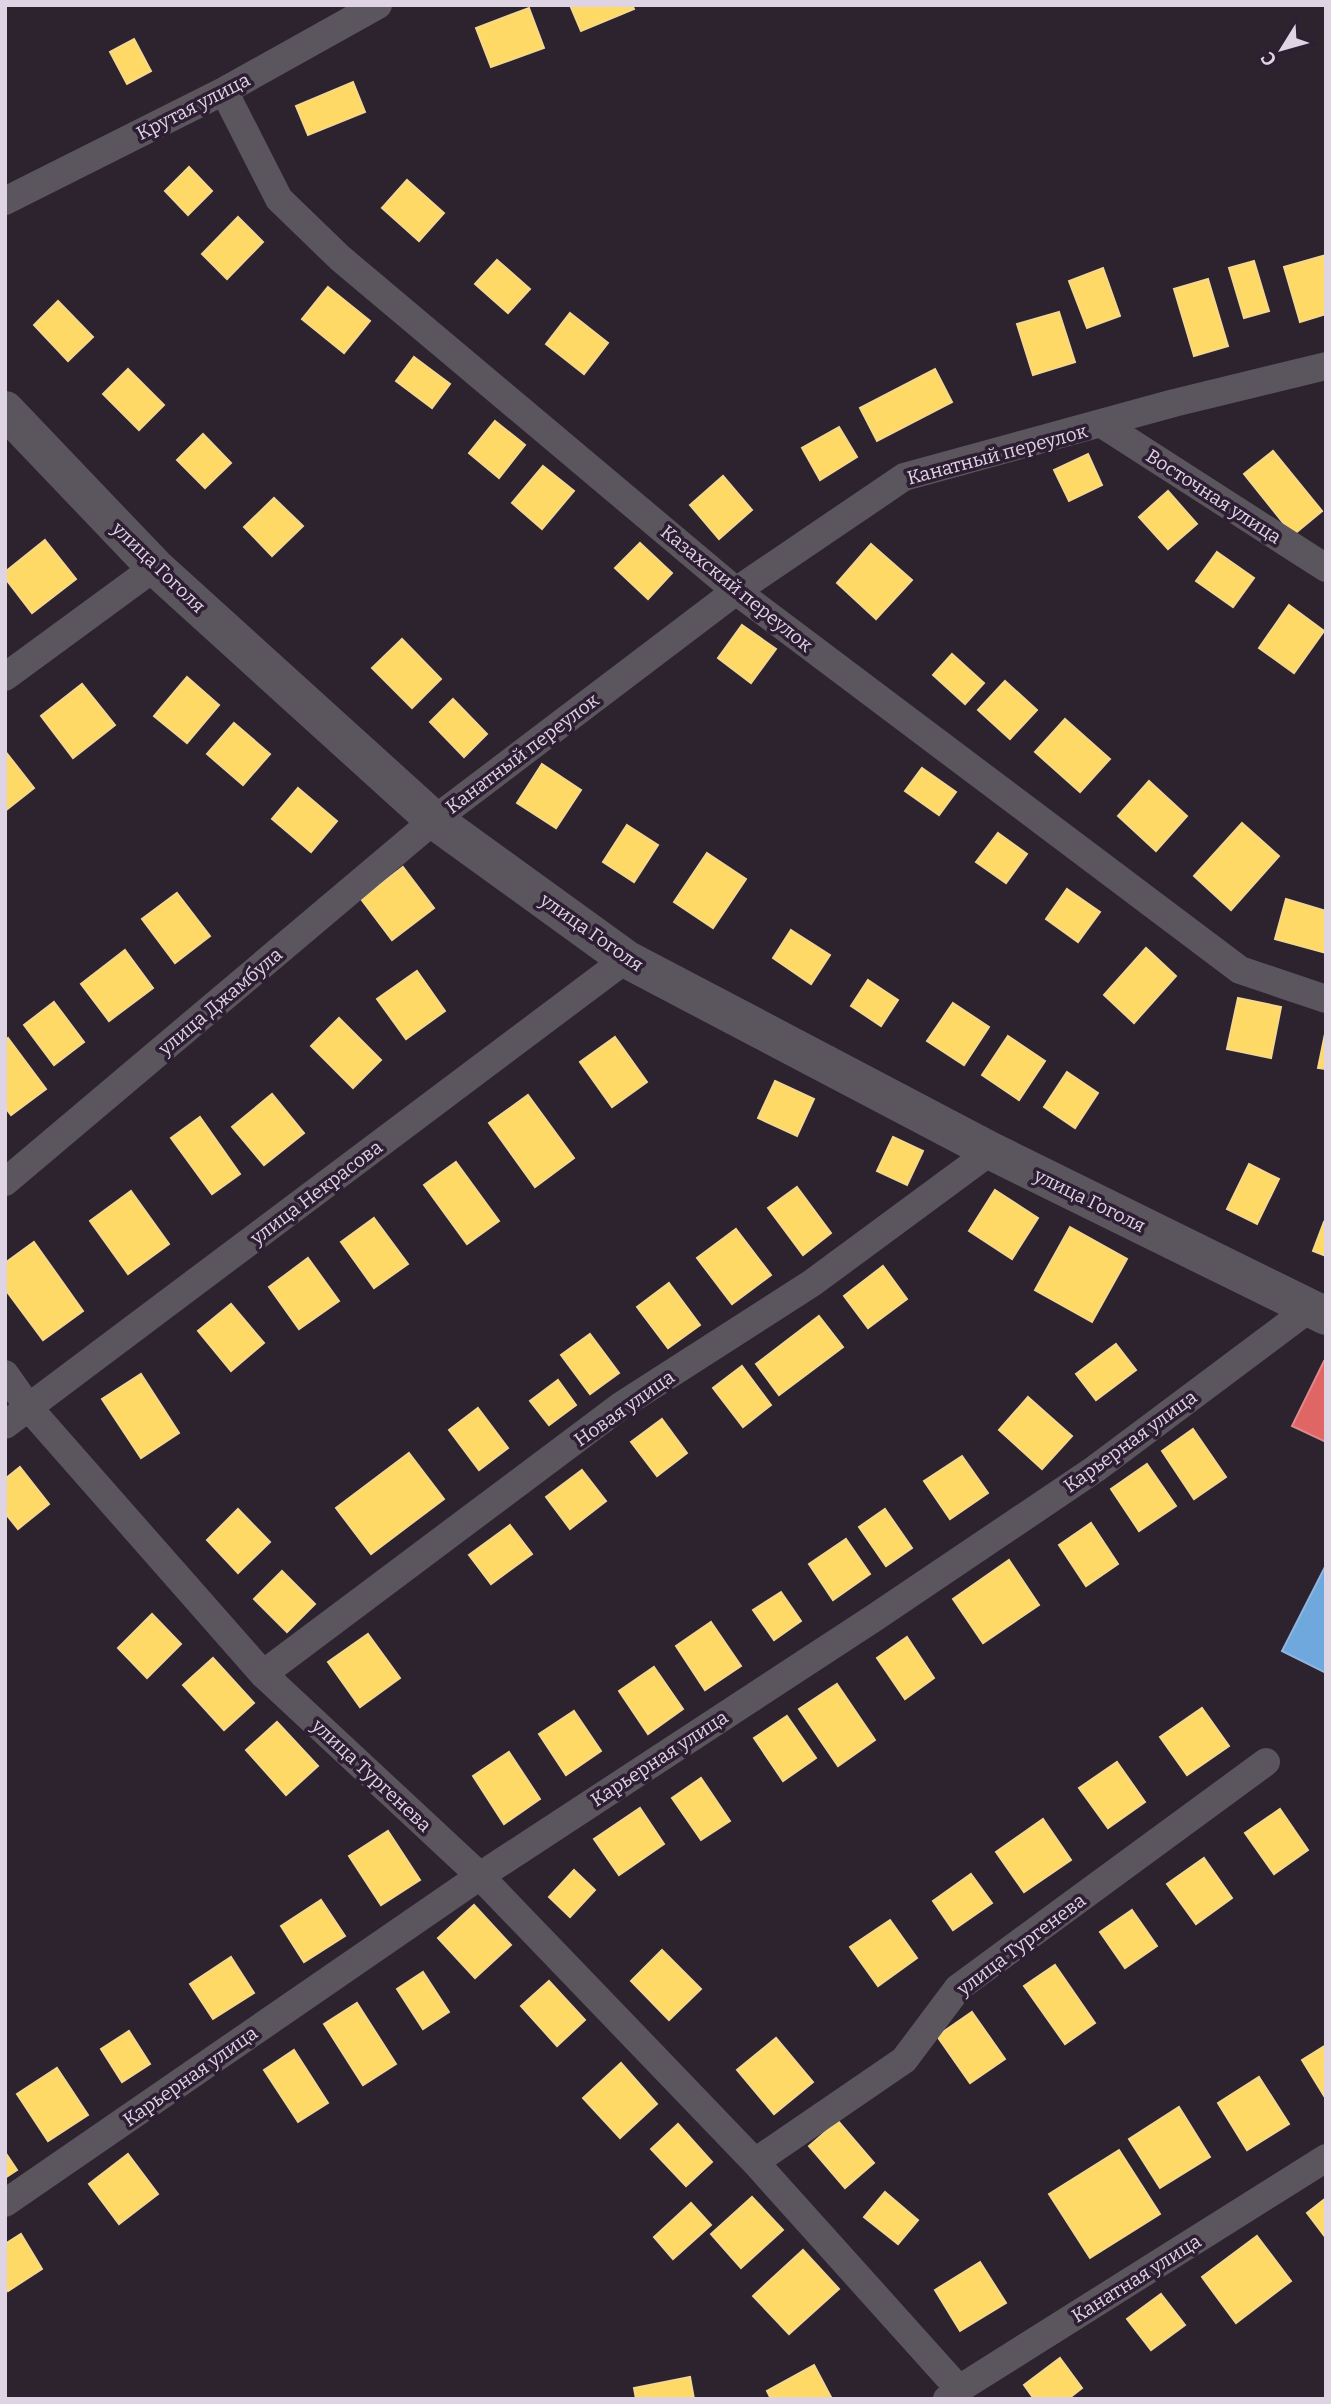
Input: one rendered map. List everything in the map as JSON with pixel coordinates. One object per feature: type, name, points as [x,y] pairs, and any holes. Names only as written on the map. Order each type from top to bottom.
[{"type":"street","name":"Крутая улица","points":[[5,201],[224,91],[378,5]]},
{"type":"street","name":"Казахский переулок","points":[[224,91],[279,199],[288,208],[340,258],[736,591],[1240,971],[1326,999]]},
{"type":"street","name":"Канатный переулок","points":[[434,820],[736,591],[904,477],[1174,403],[1326,366]]},
{"type":"street","name":"улица Гоголя","points":[[5,410],[155,567],[434,820],[626,959],[991,1152],[1318,1312]]},
{"type":"street","name":"Восточная улица","points":[[1102,424],[1326,568]]},
{"type":"street","points":[[5,677],[155,567]]},
{"type":"street","name":"улица Джамбула","points":[[5,1182],[434,820]]},
{"type":"street","name":"улица Некрасова","points":[[5,1425],[626,959]]},
{"type":"street","name":"Новая улица","points":[[263,1674],[622,1405],[812,1283],[991,1152]]},
{"type":"street","name":"Карьерная улица","points":[[5,2203],[480,1876],[874,1618],[1095,1469],[1318,1312]]},
{"type":"street","name":"улица Тургенева","points":[[5,1374],[29,1408],[263,1674],[480,1876],[755,2162],[953,2394]]},
{"type":"street","name":"улица Тургенева","points":[[755,2162],[904,2060],[958,1988],[1266,1762]]},
{"type":"street","name":"Канатная улица","points":[[953,2394],[1326,2158]]},
{"type":"building: Жильё","points":[[570,5],[632,5],[634,9],[581,31]]},
{"type":"building: Жильё","points":[[529,8],[544,48],[491,67],[476,28]]},
{"type":"building: Жильё","points":[[134,39],[151,71],[127,84],[110,52]]},
{"type":"building: Жильё","points":[[353,82],[365,112],[308,135],[296,106]]},
{"type":"building: Жильё","points":[[189,167],[212,191],[188,215],[165,191]]},
{"type":"building: Жильё","points":[[407,180],[444,213],[419,241],[382,208]]},
{"type":"building: Жильё","points":[[238,217],[263,242],[227,279],[202,254]]},
{"type":"building: Жильё","points":[[1326,255],[1326,314],[1300,322],[1284,267]]},
{"type":"building: Жильё","points":[[497,260],[530,289],[508,313],[475,284]]},
{"type":"building: Жильё","points":[[1254,261],[1269,311],[1244,318],[1229,268]]},
{"type":"building: Жильё","points":[[1103,268],[1120,316],[1087,328],[1069,281]]},
{"type":"building: Жильё","points":[[1208,279],[1228,346],[1194,356],[1174,289]]},
{"type":"building: Жильё","points":[[328,287],[370,321],[344,353],[302,319]]},
{"type":"building: Жильё","points":[[58,301],[93,337],[68,361],[34,325]]},
{"type":"building: Жильё","points":[[1059,312],[1075,362],[1033,375],[1017,324]]},
{"type":"building: Жильё","points":[[570,313],[608,343],[584,374],[546,344]]},
{"type":"building: Жильё","points":[[414,357],[450,384],[432,408],[396,381]]},
{"type":"building: Жильё","points":[[128,369],[164,405],[139,430],[103,394]]},
{"type":"building: Жильё","points":[[935,369],[952,402],[877,441],[860,408]]},
{"type":"building: Жильё","points":[[495,421],[525,445],[499,478],[469,453]]},
{"type":"building: Жильё","points":[[839,427],[857,457],[820,480],[802,448]]},
{"type":"building: Жильё","points":[[203,434],[231,463],[205,488],[177,460]]},
{"type":"building: Жильё","points":[[1273,451],[1322,511],[1293,535],[1244,474]]},
{"type":"building: Жильё","points":[[1088,454],[1102,485],[1069,501],[1054,470]]},
{"type":"building: Жильё","points":[[543,466],[574,491],[542,529],[512,503]]},
{"type":"building: Жильё","points":[[723,476],[752,510],[719,539],[690,505]]},
{"type":"building: Жильё","points":[[1168,491],[1197,524],[1168,549],[1139,517]]},
{"type":"building: Жильё","points":[[274,498],[303,526],[272,556],[244,527]]},
{"type":"building: Жильё","points":[[45,540],[76,579],[32,613],[5,578],[5,572]]},
{"type":"building: Жильё","points":[[640,543],[672,573],[648,599],[615,568]]},
{"type":"building: Жильё","points":[[871,544],[912,580],[876,619],[837,583]]},
{"type":"building: Жильё","points":[[1217,552],[1254,578],[1233,607],[1196,581]]},
{"type":"building: Жильё","points":[[1289,605],[1324,631],[1294,673],[1259,648]]},
{"type":"building: Жильё","points":[[742,625],[776,649],[751,683],[718,658]]},
{"type":"building: Жильё","points":[[402,639],[441,679],[412,708],[372,668]]},
{"type":"building: Жильё","points":[[952,654],[984,683],[965,704],[933,675]]},
{"type":"building: Жильё","points":[[187,677],[219,705],[187,743],[154,716]]},
{"type":"building: Жильё","points":[[1005,681],[1037,710],[1010,739],[978,710]]},
{"type":"building: Жильё","points":[[82,684],[115,725],[73,758],[41,716]]},
{"type":"building: Жильё","points":[[453,699],[487,734],[464,757],[430,722]]},
{"type":"building: Жильё","points":[[1065,719],[1110,759],[1080,792],[1035,752]]},
{"type":"building: Жильё","points":[[234,723],[270,754],[243,785],[207,754]]},
{"type":"building: Жильё","points":[[5,751],[34,788],[5,811]]},
{"type":"building: Жильё","points":[[542,764],[581,790],[556,828],[517,803]]},
{"type":"building: Жильё","points":[[922,768],[956,792],[939,815],[905,791]]},
{"type":"building: Жильё","points":[[1149,781],[1187,816],[1156,851],[1118,816]]},
{"type":"building: Жильё","points":[[298,788],[337,821],[311,852],[272,819]]},
{"type":"building: Жильё","points":[[1242,823],[1279,856],[1231,910],[1194,876]]},
{"type":"building: Жильё","points":[[627,825],[658,845],[634,882],[603,862]]},
{"type":"building: Жильё","points":[[998,833],[1027,854],[1006,883],[976,862]]},
{"type":"building: Жильё","points":[[707,853],[746,879],[713,928],[674,902]]},
{"type":"building: Жильё","points":[[403,867],[434,908],[392,940],[361,899]]},
{"type":"building: Жильё","points":[[1067,889],[1100,912],[1078,942],[1046,919]]},
{"type":"building: Жильё","points":[[177,893],[210,936],[175,963],[142,919]]},
{"type":"building: Жильё","points":[[1286,899],[1326,911],[1326,953],[1275,939]]},
{"type":"building: Жильё","points":[[791,930],[830,955],[811,984],[773,958]]},
{"type":"building: Жильё","points":[[1146,948],[1176,976],[1134,1023],[1104,995]]},
{"type":"building: Жильё","points":[[125,950],[153,988],[109,1021],[81,984]]},
{"type":"building: Жильё","points":[[417,971],[445,1011],[406,1039],[377,999]]},
{"type":"building: Жильё","points":[[868,980],[898,1000],[881,1026],[851,1006]]},
{"type":"building: Жильё","points":[[1238,998],[1281,1007],[1271,1058],[1227,1049]]},
{"type":"building: Жильё","points":[[54,1002],[84,1042],[54,1065],[24,1025]]},
{"type":"building: Жильё","points":[[953,1003],[989,1027],[964,1065],[927,1041]]},
{"type":"building: Жильё","points":[[339,1018],[381,1060],[353,1088],[311,1046]]},
{"type":"building: Жильё","points":[[1326,1029],[1326,1069],[1318,1068]]},
{"type":"building: Жильё","points":[[1008,1036],[1045,1061],[1019,1100],[982,1075]]},
{"type":"building: Жильё","points":[[615,1037],[647,1082],[612,1107],[580,1062]]},
{"type":"building: Жильё","points":[[8,1038],[46,1089],[11,1115],[5,1107],[5,1041]]},
{"type":"building: Жильё","points":[[1067,1072],[1098,1093],[1075,1128],[1044,1107]]},
{"type":"building: Жильё","points":[[775,1081],[814,1099],[797,1136],[758,1118]]},
{"type":"building: Жильё","points":[[272,1094],[304,1133],[264,1165],[232,1127]]},
{"type":"building: Жильё","points":[[528,1095],[574,1158],[535,1187],[489,1123]]},
{"type":"building: Жильё","points":[[200,1117],[240,1174],[212,1194],[171,1138]]},
{"type":"building: Жильё","points":[[893,1137],[923,1151],[907,1185],[877,1171]]},
{"type":"building: Жильё","points":[[456,1162],[499,1221],[467,1244],[424,1185]]},
{"type":"building: Жильё","points":[[1249,1164],[1279,1179],[1257,1224],[1227,1209]]},
{"type":"building: Жильё","points":[[797,1187],[831,1233],[803,1255],[768,1208]]},
{"type":"building: Жильё","points":[[995,1190],[1038,1218],[1012,1259],[969,1231]]},
{"type":"building: Жильё","points":[[131,1191],[169,1244],[128,1274],[90,1221]]},
{"type":"building: Жильё","points":[[374,1218],[408,1264],[374,1288],[341,1242]]},
{"type":"building: Жильё","points":[[1324,1222],[1326,1223],[1326,1256],[1313,1251]]},
{"type":"building: Жильё","points":[[1070,1227],[1127,1259],[1092,1322],[1035,1290]]},
{"type":"building: Жильё","points":[[736,1229],[771,1275],[732,1304],[697,1258]]},
{"type":"building: Жильё","points":[[34,1242],[83,1311],[43,1340],[5,1289],[5,1263]]},
{"type":"building: Жильё","points":[[308,1258],[339,1301],[299,1329],[269,1287]]},
{"type":"building: Жильё","points":[[883,1266],[907,1299],[868,1328],[844,1296]]},
{"type":"building: Жильё","points":[[669,1283],[700,1325],[668,1348],[637,1307]]},
{"type":"building: Жильё","points":[[231,1304],[264,1343],[231,1371],[198,1331]]},
{"type":"building: Жильё","points":[[819,1316],[843,1347],[779,1395],[756,1364]]},
{"type":"building: Жильё","points":[[590,1334],[619,1373],[590,1394],[561,1355]]},
{"type":"building: Жильё","points":[[1116,1344],[1136,1370],[1096,1400],[1076,1374]]},
{"type":"building: Жильё","points":[[742,1366],[771,1405],[743,1427],[713,1388]]},
{"type":"building: Жильё","points":[[141,1374],[179,1433],[141,1458],[102,1399]]},
{"type":"building: Жильё","points":[[558,1380],[576,1405],[549,1425],[530,1401]]},
{"type":"building: Жильё","points":[[1028,1397],[1072,1436],[1042,1469],[999,1430]]},
{"type":"building: Жильё","points":[[478,1408],[508,1448],[479,1470],[449,1430]]},
{"type":"building: Жильё","points":[[662,1419],[687,1453],[657,1476],[631,1442]]},
{"type":"building: Жильё","points":[[1193,1429],[1226,1477],[1194,1499],[1162,1451]]},
{"type":"building: Жильё","points":[[409,1453],[444,1499],[371,1554],[336,1508]]},
{"type":"building: Жильё","points":[[962,1456],[988,1493],[950,1519],[924,1481]]},
{"type":"building: Жильё","points":[[1147,1464],[1176,1506],[1139,1531],[1111,1489]]},
{"type":"building: Жильё","points":[[20,1467],[49,1504],[18,1529],[5,1513],[5,1479]]},
{"type":"building: Жильё","points":[[582,1470],[606,1501],[570,1529],[546,1497]]},
{"type":"building: Жильё","points":[[238,1509],[270,1542],[238,1573],[207,1540]]},
{"type":"building: Жильё","points":[[885,1509],[912,1548],[886,1566],[859,1527]]},
{"type":"building: Жильё","points":[[1091,1523],[1118,1564],[1086,1586],[1059,1545]]},
{"type":"building: Жильё","points":[[510,1525],[532,1554],[491,1584],[469,1555]]},
{"type":"building: Жильё","points":[[846,1539],[870,1574],[833,1600],[809,1564]]},
{"type":"building: Жильё","points":[[1009,1560],[1039,1605],[983,1643],[953,1599]]},
{"type":"building: Жильё","points":[[282,1571],[315,1604],[287,1632],[254,1599]]},
{"type":"building: Жильё","points":[[781,1592],[801,1621],[774,1640],[753,1610]]},
{"type":"building: Жильё","points":[[152,1614],[181,1644],[147,1678],[118,1648]]},
{"type":"building: Жильё","points":[[711,1622],[741,1666],[705,1690],[676,1646]]},
{"type":"building: Жильё","points":[[368,1634],[400,1678],[360,1707],[328,1662]]},
{"type":"building: Жильё","points":[[907,1637],[934,1678],[905,1699],[877,1658]]},
{"type":"building: Жильё","points":[[213,1658],[254,1703],[224,1730],[183,1685]]},
{"type":"building: Жильё","points":[[654,1667],[683,1709],[648,1734],[619,1691]]},
{"type":"building: Жильё","points":[[837,1684],[875,1740],[838,1766],[799,1709]]},
{"type":"building: Жильё","points":[[1202,1708],[1229,1746],[1187,1775],[1160,1737]]},
{"type":"building: Жильё","points":[[574,1711],[601,1751],[566,1775],[539,1734]]},
{"type":"building: Жильё","points":[[787,1716],[816,1758],[783,1781],[754,1738]]},
{"type":"building: Жильё","points":[[277,1722],[318,1766],[286,1795],[246,1750]]},
{"type":"building: Жильё","points":[[509,1752],[540,1799],[504,1824],[473,1776]]},
{"type":"building: Жильё","points":[[1117,1762],[1145,1802],[1108,1828],[1079,1788]]},
{"type":"building: Жильё","points":[[701,1778],[730,1821],[701,1840],[672,1798]]},
{"type":"building: Жильё","points":[[640,1808],[664,1844],[619,1875],[594,1839]]},
{"type":"building: Жильё","points":[[1280,1809],[1308,1850],[1274,1874],[1245,1833]]},
{"type":"building: Жильё","points":[[1043,1819],[1071,1860],[1024,1892],[996,1852]]},
{"type":"building: Жильё","points":[[388,1831],[420,1880],[381,1905],[349,1856]]},
{"type":"building: Жильё","points":[[1204,1858],[1232,1898],[1196,1924],[1167,1884]]},
{"type":"building: Жильё","points":[[574,1870],[595,1890],[570,1917],[549,1897]]},
{"type":"building: Жильё","points":[[971,1874],[992,1903],[953,1930],[933,1901]]},
{"type":"building: Жильё","points":[[321,1900],[345,1936],[304,1962],[281,1926]]},
{"type":"building: Жильё","points":[[474,1905],[511,1945],[475,1978],[438,1938]]},
{"type":"building: Жильё","points":[[1132,1910],[1157,1946],[1125,1968],[1100,1932]]},
{"type":"building: Жильё","points":[[890,1920],[917,1958],[878,1986],[850,1947]]},
{"type":"building: Жильё","points":[[662,1950],[701,1989],[669,2020],[631,1981]]},
{"type":"building: Жильё","points":[[231,1957],[254,1993],[213,2019],[190,1984]]},
{"type":"building: Жильё","points":[[1055,1965],[1095,2023],[1065,2044],[1024,1986]]},
{"type":"building: Жильё","points":[[423,1972],[449,2012],[423,2029],[397,1989]]},
{"type":"building: Жильё","points":[[549,1981],[585,2020],[557,2046],[521,2006]]},
{"type":"building: Жильё","points":[[357,2003],[396,2064],[363,2085],[324,2024]]},
{"type":"building: Жильё","points":[[972,2012],[1005,2059],[970,2083],[937,2036]]},
{"type":"building: Жильё","points":[[129,2031],[150,2064],[122,2082],[101,2049]]},
{"type":"building: Жильё","points":[[776,2038],[813,2082],[774,2114],[737,2070]]},
{"type":"building: Жильё","points":[[1326,2045],[1326,2099],[1302,2060]]},
{"type":"building: Жильё","points":[[294,2050],[328,2103],[298,2122],[264,2070]]},
{"type":"building: Жильё","points":[[621,2063],[657,2104],[620,2138],[583,2098]]},
{"type":"building: Жильё","points":[[57,2068],[88,2115],[48,2141],[17,2094]]},
{"type":"building: Жильё","points":[[1259,2077],[1289,2124],[1247,2150],[1218,2103]]},
{"type":"building: Жильё","points":[[1179,2107],[1210,2157],[1160,2188],[1129,2139]]},
{"type":"building: Жильё","points":[[838,2121],[874,2163],[845,2188],[809,2146]]},
{"type":"building: Жильё","points":[[678,2124],[712,2162],[686,2186],[651,2149]]},
{"type":"building: Жильё","points":[[1119,2150],[1160,2214],[1090,2258],[1049,2194]]},
{"type":"building: Жильё","points":[[5,2152],[17,2170],[5,2178]]},
{"type":"building: Жильё","points":[[128,2154],[158,2194],[119,2224],[89,2184]]},
{"type":"building: Жильё","points":[[885,2192],[918,2220],[898,2244],[864,2217]]},
{"type":"building: Жильё","points":[[752,2197],[783,2230],[741,2268],[711,2234]]},
{"type":"building: Жильё","points":[[1326,2198],[1326,2238],[1307,2213]]},
{"type":"building: Жильё","points":[[691,2203],[711,2225],[673,2259],[654,2237]]},
{"type":"building: Жильё","points":[[21,2234],[42,2269],[8,2291],[5,2286],[5,2244]]},
{"type":"building: Жильё","points":[[1257,2236],[1291,2281],[1236,2323],[1202,2277]]},
{"type":"building: Жильё","points":[[803,2250],[839,2289],[789,2334],[753,2296]]},
{"type":"building: Жильё","points":[[980,2262],[1006,2303],[960,2331],[935,2290]]},
{"type":"building: Жильё","points":[[1161,2294],[1185,2325],[1151,2350],[1127,2319]]},
{"type":"building: Жильё","points":[[1060,2358],[1082,2388],[1068,2399],[1034,2399],[1024,2385]]},
{"type":"building: Жильё","points":[[814,2365],[832,2399],[771,2399],[767,2391]]},
{"type":"building: Жильё","points":[[690,2377],[694,2399],[636,2399],[634,2388]]},
{"type":"building: Торговля","points":[[1324,1361],[1326,1362],[1326,1442],[1292,1426]]},
{"type":"building: Школы","points":[[1326,1565],[1326,1673],[1282,1651]]}]
